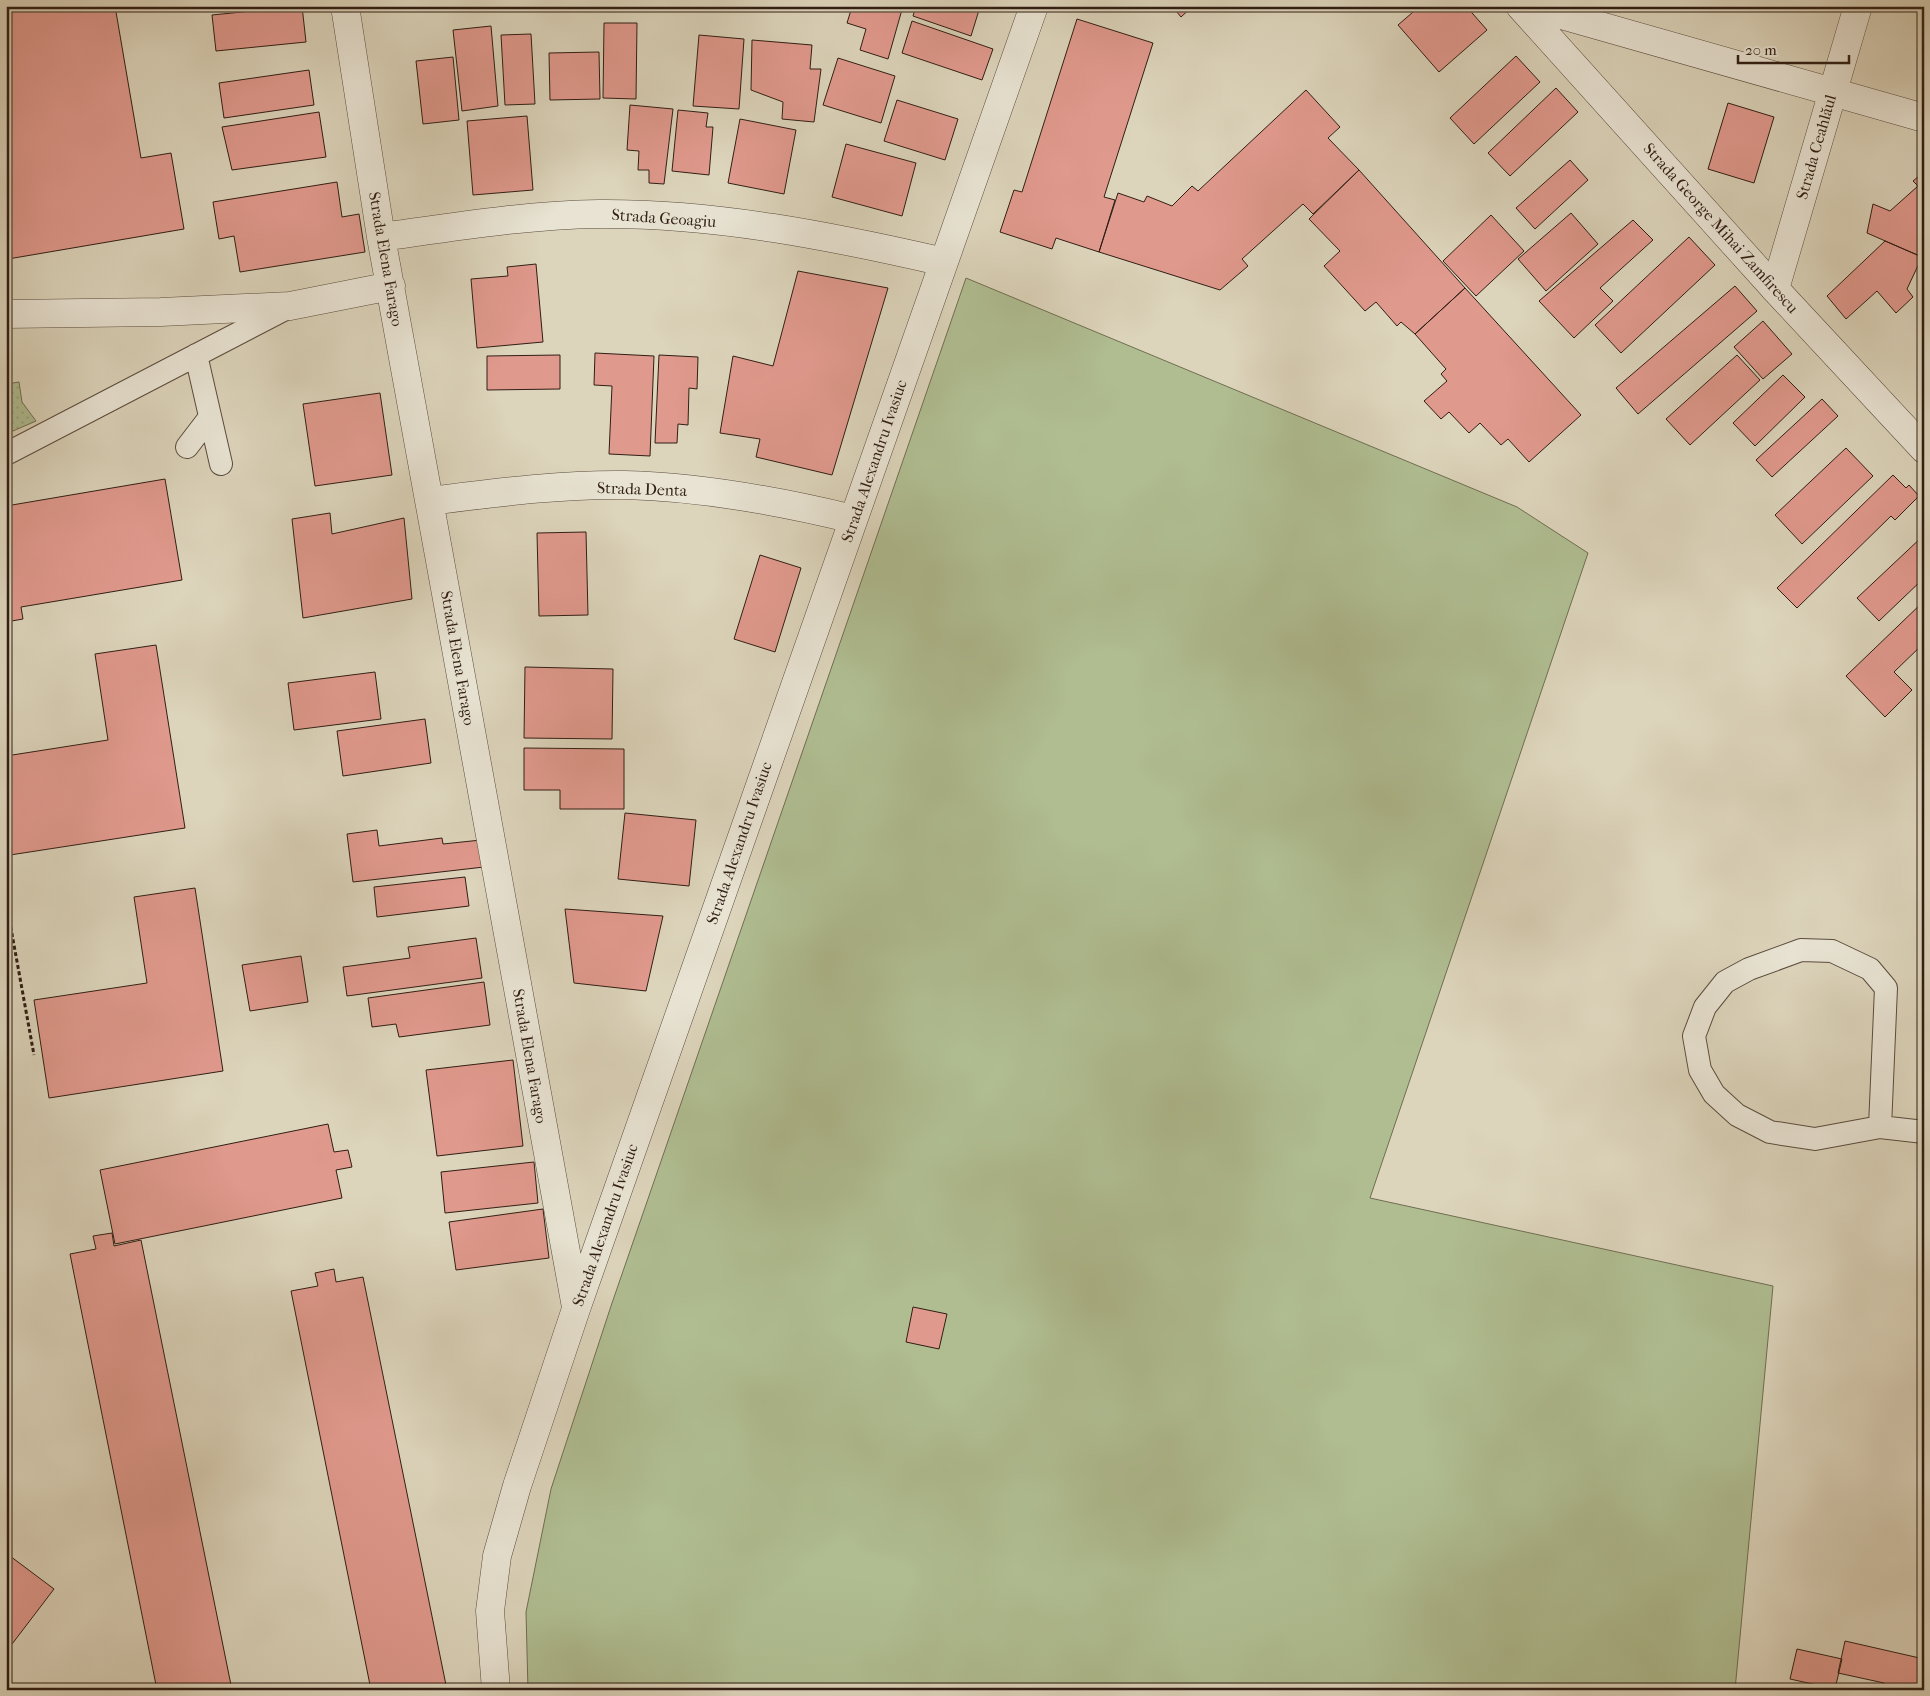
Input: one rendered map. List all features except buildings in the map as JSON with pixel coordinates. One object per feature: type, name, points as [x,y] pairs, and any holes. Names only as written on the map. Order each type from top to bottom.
[{"type":"street","name":"Strada Elena Farago","points":[[345,6],[381,237],[576,1309]]},
{"type":"street","name":"Strada Alexandru Ivasiuc","points":[[496,1690],[490,1611],[497,1556],[517,1486],[576,1309],[1034,6]]},
{"type":"street","name":"Strada George Mihai Zamfirescu","points":[[1520,6],[1775,289],[1924,449]]},
{"type":"street","points":[[1530,6],[1924,118]]},
{"type":"street","name":"Strada Ceahlăul","points":[[1775,289],[1858,6]]},
{"type":"street","name":"Strada Geoagiu","points":[[381,237],[488,222],[599,214],[698,218],[800,232],[944,262]]},
{"type":"street","points":[[6,314],[161,312],[290,306],[391,286]]},
{"type":"street","name":"Strada Denta","points":[[429,501],[526,489],[625,485],[718,493],[798,506],[853,519]]},
{"type":"lane","points":[[6,454],[290,306]]},
{"type":"lane","points":[[196,355],[221,464]]},
{"type":"lane","points":[[187,447],[210,417]]},
{"type":"lane","points":[[1880,1127],[1886,988],[1870,969],[1832,951],[1801,950],[1775,958],[1725,982],[1705,1007],[1694,1036],[1700,1070],[1714,1094],[1737,1115],[1770,1132],[1815,1139],[1880,1127],[1924,1132]]},
{"type":"path","points":[[6,901],[34,1055]]},
{"type":"green space","points":[[966,278],[1517,507],[1588,553],[1370,1198],[1773,1286],[1735,1690],[528,1690],[526,1612],[551,1489],[611,1306]]},
{"type":"green space","points":[[19,382],[22,402],[36,421],[6,434],[6,384]]}]
